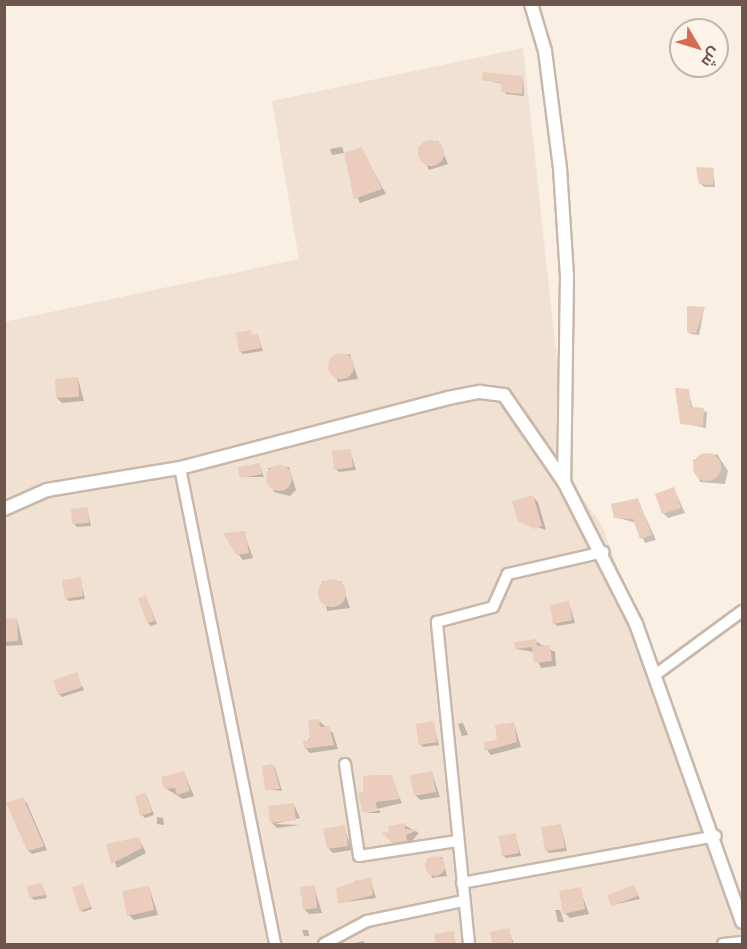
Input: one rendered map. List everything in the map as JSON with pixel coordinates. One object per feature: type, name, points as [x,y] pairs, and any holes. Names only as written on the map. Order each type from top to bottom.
[{"type":"street","points":[[531,4],[545,51],[561,179],[567,276],[564,482]]},
{"type":"street","points":[[4,509],[47,490],[180,468],[480,392],[504,395],[564,482],[603,552],[655,675],[716,836],[742,922]]},
{"type":"street","points":[[180,468],[275,945]]},
{"type":"street","points":[[469,945],[437,622],[493,607],[508,574],[603,552]]},
{"type":"street","points":[[655,675],[742,611]]},
{"type":"street","points":[[345,764],[359,856],[457,841]]},
{"type":"street","points":[[462,883],[716,836]]},
{"type":"street","points":[[324,945],[368,921],[464,901]]},
{"type":"street","points":[[723,945],[742,942]]},
{"type":"shaded area","points":[[523,48],[570,480],[602,526],[742,904],[742,944],[5,944],[4,322],[299,259],[272,101]]},
{"type":"building","points":[[483,72],[523,76],[522,94],[501,92],[502,83],[482,80]]},
{"type":"building","points":[[431,140],[440,144],[444,153],[440,162],[431,166],[422,162],[418,153],[422,144]]},
{"type":"building","points":[[362,147],[382,189],[354,199],[344,153]]},
{"type":"building","points":[[696,167],[714,168],[713,185],[699,184]]},
{"type":"building","points":[[687,306],[705,307],[696,333],[687,332]]},
{"type":"building","points":[[251,330],[251,335],[258,334],[261,348],[239,352],[236,333]]},
{"type":"building","points":[[341,353],[350,357],[354,366],[350,375],[341,379],[332,375],[328,366],[332,357]]},
{"type":"building","points":[[78,377],[79,397],[56,398],[55,379]]},
{"type":"building","points":[[675,388],[689,389],[691,407],[704,408],[703,426],[680,424]]},
{"type":"building","points":[[351,449],[353,467],[334,470],[332,451]]},
{"type":"building","points":[[707,453],[717,457],[721,467],[717,477],[707,481],[697,477],[693,467],[697,457]]},
{"type":"building","points":[[260,463],[262,474],[240,478],[238,467]]},
{"type":"building","points":[[279,465],[288,469],[292,478],[288,487],[279,491],[270,487],[266,478],[270,469]]},
{"type":"building","points":[[674,487],[681,508],[662,514],[655,494]]},
{"type":"building","points":[[533,495],[542,526],[534,529],[518,521],[512,501]]},
{"type":"building","points":[[638,498],[652,535],[640,539],[633,519],[614,518],[611,504]]},
{"type":"building","points":[[88,507],[89,523],[72,524],[71,509]]},
{"type":"building","points":[[245,531],[249,553],[236,555],[223,533]]},
{"type":"building","points":[[81,577],[83,596],[65,599],[62,580]]},
{"type":"building","points":[[332,579],[342,583],[346,593],[342,603],[332,607],[322,603],[318,593],[322,583]]},
{"type":"building","points":[[146,595],[155,621],[147,623],[138,598]]},
{"type":"building","points":[[569,601],[572,620],[553,624],[550,605]]},
{"type":"building","points":[[17,618],[18,641],[4,642],[4,619]]},
{"type":"building","points":[[536,639],[537,646],[550,645],[552,661],[534,663],[532,647],[515,649],[514,642]]},
{"type":"building","points":[[77,672],[82,687],[58,695],[53,680]]},
{"type":"building","points":[[319,719],[320,727],[329,726],[334,745],[304,749],[303,741],[310,740],[308,720]]},
{"type":"building","points":[[434,721],[437,742],[419,745],[416,724]]},
{"type":"building","points":[[514,722],[517,742],[485,751],[484,742],[497,740],[495,725]]},
{"type":"building","points":[[273,764],[280,789],[265,790],[262,766]]},
{"type":"building","points":[[184,771],[190,791],[177,795],[175,788],[164,789],[161,777]]},
{"type":"building","points":[[432,771],[436,792],[414,796],[410,775]]},
{"type":"building","points":[[392,775],[400,799],[376,802],[377,809],[362,812],[358,793],[363,792],[363,776]]},
{"type":"building","points":[[146,793],[152,812],[140,816],[135,796]]},
{"type":"building","points":[[23,797],[44,846],[32,850],[27,850],[6,803]]},
{"type":"building","points":[[294,803],[296,820],[270,823],[268,806]]},
{"type":"building","points":[[405,823],[405,829],[418,830],[406,835],[407,841],[392,843],[382,833],[389,831],[388,826]]},
{"type":"building","points":[[561,824],[565,848],[545,851],[541,827]]},
{"type":"building","points":[[345,825],[348,846],[327,849],[323,829]]},
{"type":"building","points":[[516,833],[519,853],[502,856],[499,836]]},
{"type":"building","points":[[139,837],[142,848],[111,864],[106,844]]},
{"type":"building","points":[[435,856],[442,859],[445,866],[442,873],[435,876],[428,873],[425,866],[428,859]]},
{"type":"building","points":[[371,877],[373,895],[338,904],[336,888]]},
{"type":"building","points":[[42,883],[45,895],[29,898],[27,886]]},
{"type":"building","points":[[83,884],[91,907],[79,911],[72,887]]},
{"type":"building","points":[[315,885],[317,908],[303,910],[300,887]]},
{"type":"building","points":[[634,885],[638,896],[611,906],[607,895]]},
{"type":"building","points":[[149,886],[154,910],[127,916],[122,891]]},
{"type":"building","points":[[581,887],[585,909],[563,914],[559,891]]},
{"type":"building","points":[[509,928],[513,945],[492,945],[490,932]]},
{"type":"building","points":[[454,931],[456,945],[436,945],[434,934]]}]
